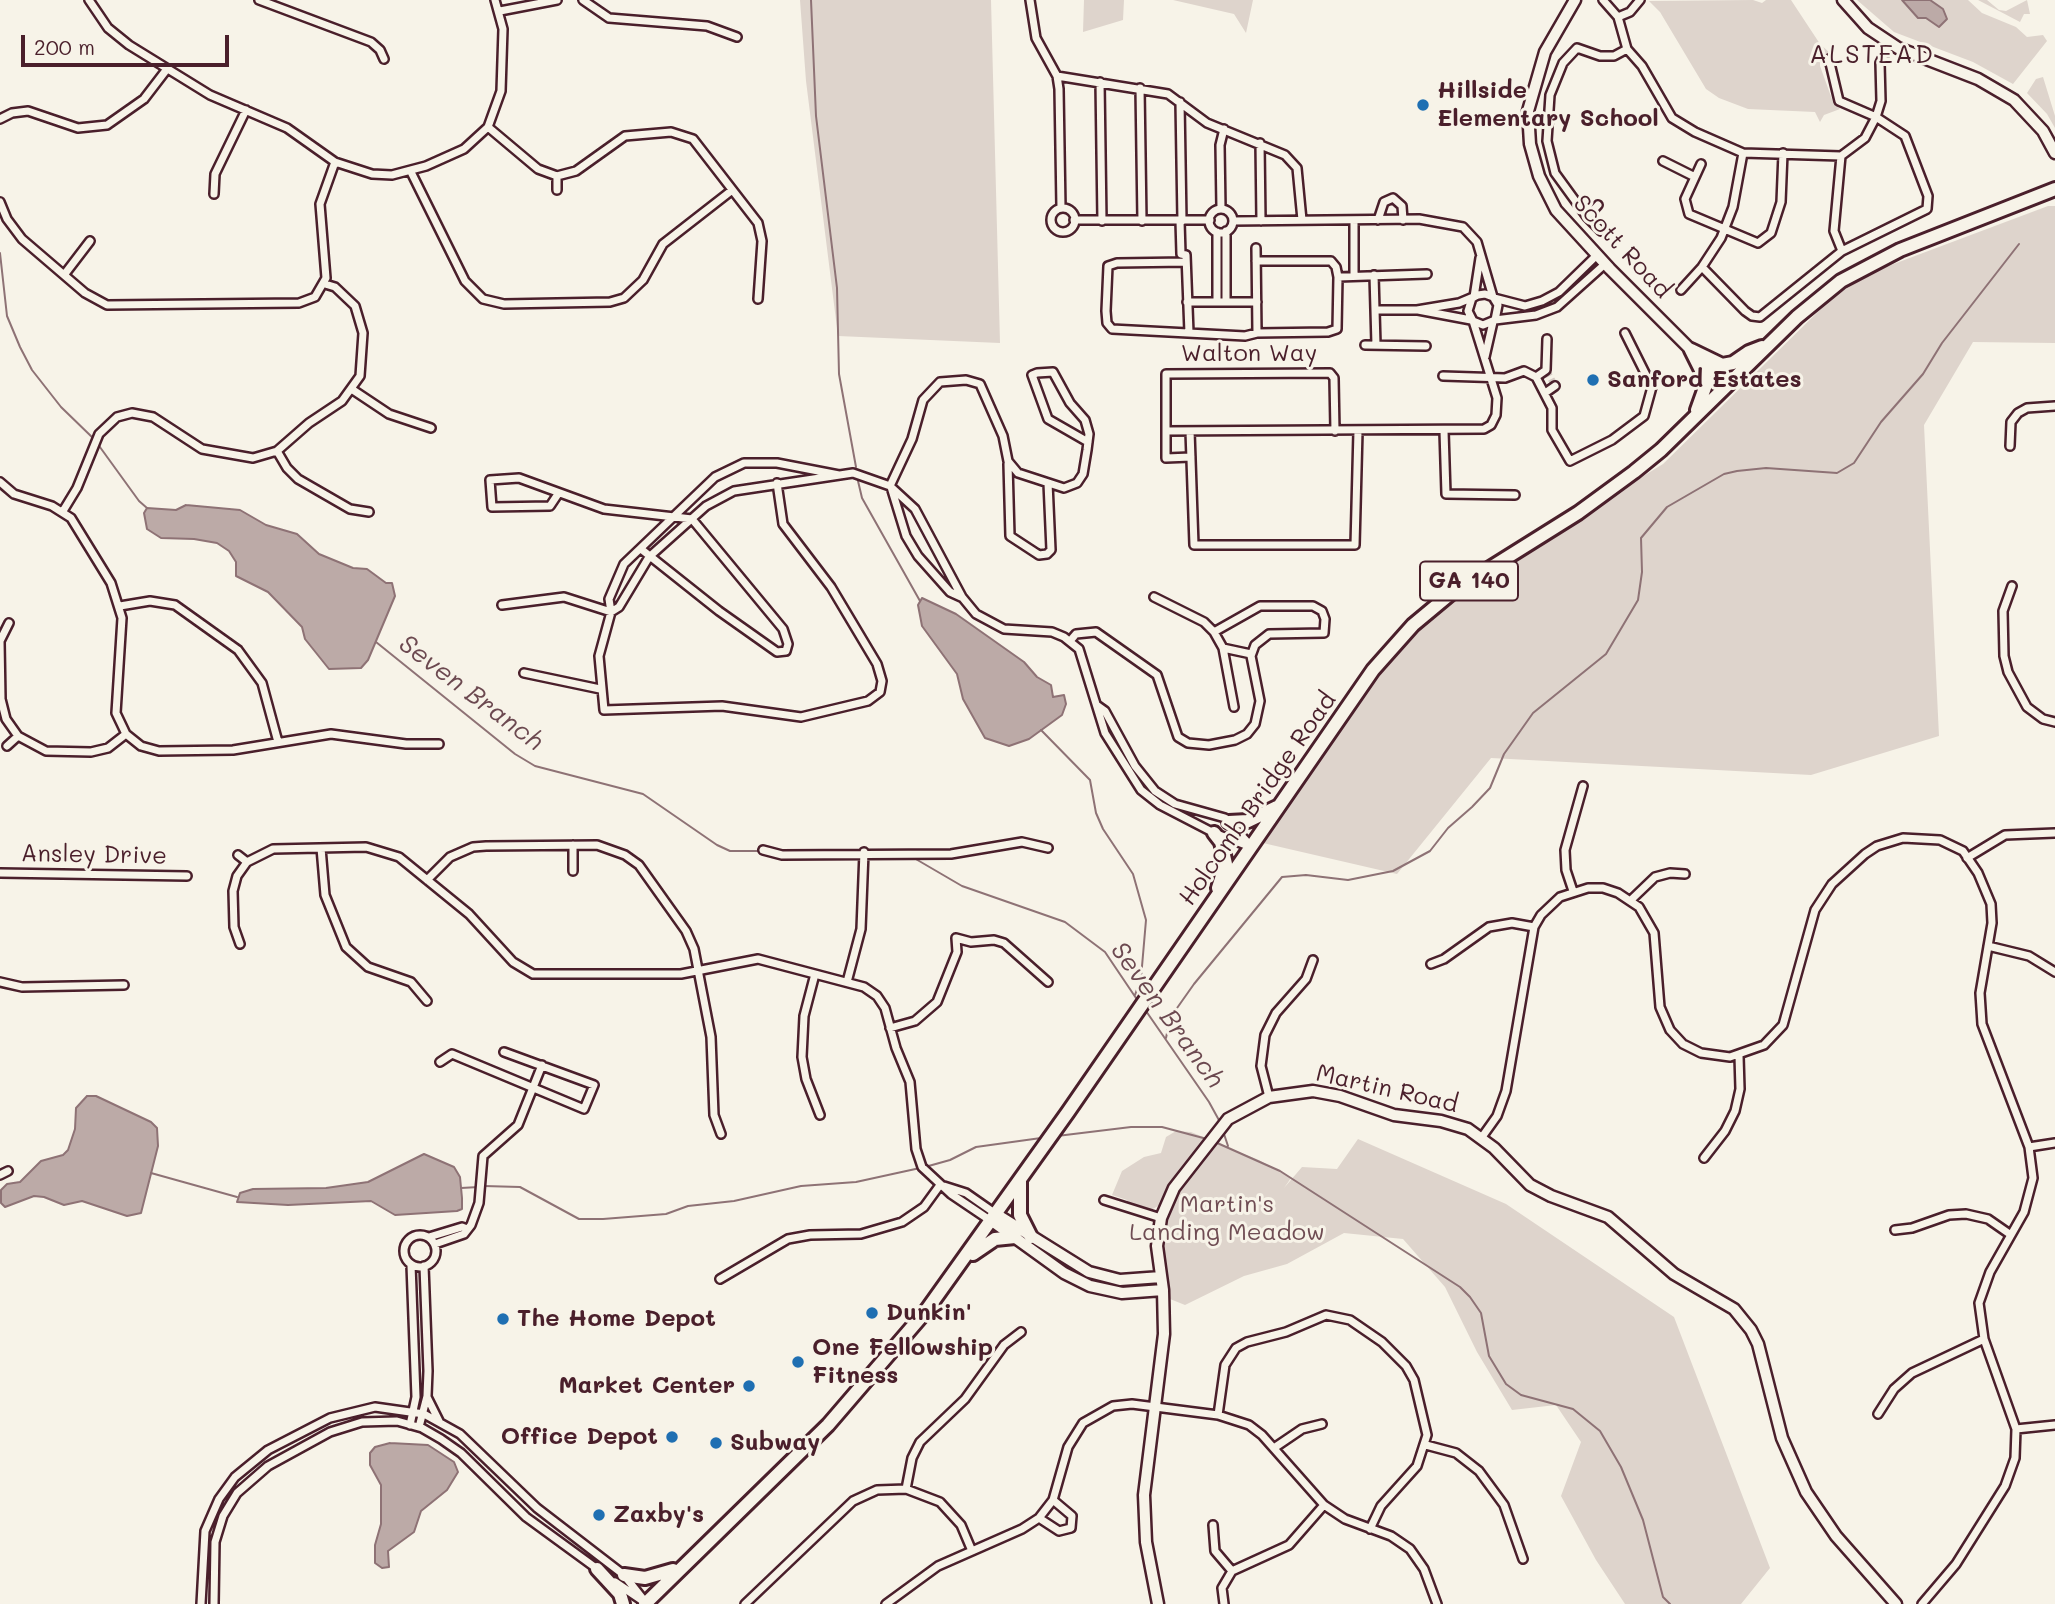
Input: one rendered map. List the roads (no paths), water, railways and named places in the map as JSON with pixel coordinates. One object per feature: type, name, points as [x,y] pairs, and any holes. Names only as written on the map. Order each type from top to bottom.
[{"type":"main road","name":"Holcomb Bridge Road","points":[[646,1604],[683,1564],[845,1406],[911,1331],[1020,1181],[1373,670],[1413,625],[1455,590],[1607,492],[1661,450],[1817,300],[1867,266],[2055,189]]},
{"type":"main road","points":[[1691,350],[1723,365],[1733,363],[1749,352],[1767,346]]},
{"type":"main road","points":[[1691,350],[1705,373],[1707,382],[1693,417]]},
{"type":"main road","points":[[1229,822],[1248,821],[1280,805]]},
{"type":"main road","points":[[1214,833],[1221,842],[1226,864],[1214,900]]},
{"type":"main road","points":[[1020,1181],[1020,1215],[1031,1237]]},
{"type":"main road","points":[[964,1261],[995,1239],[1015,1237]]},
{"type":"main road","points":[[624,1575],[653,1577],[683,1564]]},
{"type":"main road","points":[[597,1569],[620,1594],[623,1604]]},
{"type":"street","points":[[89,0],[118,37],[167,69],[210,95],[286,128],[335,162],[372,174],[411,172],[464,149],[488,127],[501,91],[503,29],[495,0]]},
{"type":"street","points":[[259,0],[371,42],[384,59]]},
{"type":"street","points":[[500,11],[557,0]]},
{"type":"street","points":[[583,0],[609,18],[707,26],[737,37]]},
{"type":"street","points":[[1030,0],[1037,38],[1057,76],[1061,208]]},
{"type":"street","name":"Scott Road","points":[[1575,0],[1545,52],[1528,111],[1529,133],[1539,176],[1556,210],[1601,260],[1726,385]]},
{"type":"street","points":[[1604,0],[1618,18],[1627,49],[1642,66],[1672,117],[1695,132],[1743,153],[1842,156],[1865,138],[1876,117],[1881,101],[1880,63],[1890,43]]},
{"type":"street","points":[[1618,18],[1630,12],[1640,0]]},
{"type":"street","points":[[1843,0],[1868,28],[1890,43],[1978,79],[2014,100],[2043,131],[2055,153]]},
{"type":"street","points":[[1601,231],[1555,173],[1547,141],[1550,95],[1563,63],[1577,48],[1600,56],[1614,56],[1627,49]]},
{"type":"street","points":[[1702,267],[1745,311],[1760,317],[1842,251],[1927,209],[1928,197],[1905,136],[1876,117],[1839,101],[1829,59]]},
{"type":"street","points":[[0,119],[12,113],[28,111],[78,128],[107,125],[144,99],[167,69]]},
{"type":"street","points":[[1057,76],[1168,94],[1180,101],[1184,108],[1224,129],[1285,155],[1297,168],[1302,220]]},
{"type":"street","points":[[1100,82],[1102,221]]},
{"type":"street","points":[[1140,88],[1142,221]]},
{"type":"street","points":[[1180,101],[1181,254],[1186,255],[1189,333]]},
{"type":"street","points":[[214,194],[215,174],[246,110]]},
{"type":"street","points":[[488,127],[538,169],[557,176],[576,171],[625,136],[671,132],[686,136],[699,145],[731,191],[754,216],[761,230],[758,299]]},
{"type":"street","points":[[1221,209],[1220,145],[1224,129]]},
{"type":"street","points":[[1260,143],[1261,221]]},
{"type":"street","points":[[1681,290],[1702,267],[1724,230],[1733,207],[1743,153]]},
{"type":"street","points":[[1701,164],[1685,199],[1689,214],[1758,243],[1771,233],[1781,202],[1783,153]]},
{"type":"street","points":[[1842,156],[1834,232],[1842,251]]},
{"type":"street","points":[[1663,161],[1695,177]]},
{"type":"street","points":[[0,202],[14,230],[94,299],[121,307],[299,303],[314,297],[324,284],[327,270],[320,204],[335,162]]},
{"type":"street","points":[[411,172],[465,281],[483,299],[504,304],[610,302],[624,298],[643,280],[663,244],[731,191]]},
{"type":"street","points":[[557,176],[557,190]]},
{"type":"street","points":[[1378,220],[1384,202],[1393,198],[1402,206],[1403,219]]},
{"type":"street","points":[[1587,216],[1598,205]]},
{"type":"street","points":[[1061,208],[1071,212],[1074,220],[1068,231],[1054,229],[1052,215],[1061,208]]},
{"type":"street","points":[[1210,220],[1213,212],[1221,209],[1230,212],[1233,221]]},
{"type":"street","points":[[1233,221],[1403,219],[1463,227],[1477,242],[1493,298],[1499,309],[1485,357]]},
{"type":"street","points":[[1074,220],[1210,220]]},
{"type":"street","points":[[1210,220],[1217,232],[1217,302]]},
{"type":"street","points":[[1354,220],[1354,276]]},
{"type":"street","points":[[1226,302],[1226,232],[1233,221]]},
{"type":"street","points":[[1217,232],[1226,232]]},
{"type":"street","points":[[64,275],[90,241]]},
{"type":"street","points":[[1256,248],[1258,333]]},
{"type":"street","points":[[1166,431],[1473,431],[1491,425],[1497,398],[1492,376],[1468,311],[1480,258]]},
{"type":"street","points":[[1417,310],[1485,294],[1525,306],[1559,292],[1601,260]]},
{"type":"street","points":[[1376,310],[1417,310],[1483,325],[1536,315],[1557,307],[1601,260]]},
{"type":"street","points":[[1186,262],[1118,263],[1108,266],[1106,311],[1107,323],[1112,329],[1245,337],[1258,333],[1328,332],[1337,328],[1338,277],[1336,267],[1331,261],[1256,261]]},
{"type":"street","points":[[1338,277],[1427,274]]},
{"type":"street","points":[[1374,275],[1376,345]]},
{"type":"street","points":[[62,511],[77,488],[99,434],[110,422],[124,415],[139,413],[153,417],[192,444],[211,453],[253,458],[276,451],[353,390],[363,363],[361,320],[347,296],[324,284]]},
{"type":"street","points":[[1188,302],[1257,302]]},
{"type":"street","points":[[1443,376],[1505,378],[1524,371],[1536,377],[1552,408],[1552,430],[1570,461],[1612,440],[1644,415],[1652,387],[1625,333]]},
{"type":"street","points":[[1536,377],[1546,370],[1547,339]]},
{"type":"street","points":[[1365,345],[1426,346]]},
{"type":"street","points":[[1008,461],[1017,473],[1064,488],[1077,483],[1083,474],[1088,442],[1085,420],[1070,403],[1053,372],[1045,371],[1032,375],[1048,419],[1088,442]]},
{"type":"street","name":"Walton Way","points":[[1191,457],[1166,458],[1166,374],[1330,373],[1334,378],[1335,431]]},
{"type":"street","points":[[962,597],[950,592],[918,556],[906,536],[890,486],[912,439],[923,400],[940,382],[966,380],[980,384],[1003,436],[1008,461],[1010,536],[1039,555],[1047,554],[1051,550],[1048,483]]},
{"type":"street","points":[[1545,393],[1555,386]]},
{"type":"street","points":[[353,390],[389,414],[431,428]]},
{"type":"street","points":[[2010,446],[2011,422],[2018,413],[2027,408],[2055,406]]},
{"type":"street","points":[[1190,431],[1194,545],[1355,545],[1359,431]]},
{"type":"street","points":[[1444,431],[1446,494],[1515,495]]},
{"type":"street","points":[[276,451],[287,468],[298,478],[350,509],[369,512]]},
{"type":"street","points":[[777,484],[783,524],[831,587],[877,664],[882,681],[880,692],[869,701],[801,718],[722,706],[604,710],[601,707],[599,656],[611,612],[608,599],[624,564],[715,477],[744,463],[777,463],[839,475]]},
{"type":"street","points":[[502,605],[564,597],[611,612],[619,607],[649,557],[706,506],[734,491],[853,473],[890,486],[915,509],[962,597],[976,614],[995,625],[1014,630],[1052,632],[1070,641],[1083,655],[1105,733],[1141,790],[1214,833],[1251,847]]},
{"type":"street","points":[[558,494],[550,506],[492,507],[490,480],[519,478],[604,509],[692,519],[783,629],[788,644],[786,651],[777,652],[641,549]]},
{"type":"street","points":[[0,482],[3,492],[62,511],[79,527],[111,583],[120,606],[122,629],[115,706],[118,721],[126,734],[141,746],[159,751],[233,750],[331,734],[406,744],[439,744]]},
{"type":"street","points":[[2012,586],[2003,611],[2004,656],[2008,672],[2027,708],[2043,719],[2055,722]]},
{"type":"street","points":[[1154,597],[1204,622],[1214,632],[1223,648],[1234,708]]},
{"type":"street","points":[[120,606],[150,601],[174,605],[238,650],[262,682],[278,742]]},
{"type":"street","points":[[1070,641],[1076,634],[1096,632],[1157,675],[1178,737],[1199,745],[1235,740],[1247,734],[1255,724],[1260,701],[1251,654],[1255,645],[1269,634],[1324,633],[1325,619],[1322,611],[1313,606],[1260,606],[1214,632]]},
{"type":"street","points":[[9,623],[0,641],[1,699],[6,719],[18,736],[46,751],[91,752],[108,748],[126,734]]},
{"type":"street","points":[[1223,648],[1251,654]]},
{"type":"street","points":[[524,673],[600,689]]},
{"type":"street","points":[[1098,706],[1105,711],[1145,780],[1173,807],[1229,822],[1251,847]]},
{"type":"street","points":[[1105,733],[1114,728]]},
{"type":"street","points":[[7,747],[18,736]]},
{"type":"street","points":[[1573,891],[1566,870],[1566,849],[1583,786]]},
{"type":"street","points":[[1968,858],[2005,835],[2055,833]]},
{"type":"street","points":[[1482,1137],[1497,1115],[1506,1091],[1534,927],[1549,905],[1573,891],[1603,888],[1631,900],[1645,915],[1654,933],[1660,1007],[1670,1030],[1683,1044],[1700,1054],[1719,1058],[1739,1056],[1764,1045],[1783,1025],[1815,910],[1832,884],[1865,854],[1891,840],[1927,838],[1952,844],[1968,858],[1991,904],[1988,947],[1980,993],[1982,1024],[2029,1147],[2033,1168],[2032,1190],[1982,1290],[1979,1316],[1984,1339],[2016,1429],[2015,1458],[2005,1486],[1956,1564],[1922,1604]]},
{"type":"street","points":[[763,849],[782,855],[864,852],[951,854],[1022,842],[1048,848]]},
{"type":"street","points":[[573,845],[573,872]]},
{"type":"street","points":[[428,880],[450,858],[473,848],[573,845],[611,848],[639,865],[686,931],[699,971],[711,1037],[714,1115],[722,1134]]},
{"type":"street","points":[[321,848],[325,895],[346,947],[368,967],[411,982],[426,1001]]},
{"type":"street","points":[[240,944],[234,927],[233,891],[237,876],[247,862],[273,849],[382,850],[428,880],[469,914],[513,962],[533,974],[662,975],[699,971],[758,959],[864,987],[877,996],[885,1008],[912,1090],[918,1159],[926,1174],[994,1218],[1077,1266],[1104,1277],[1130,1280],[1161,1278]]},
{"type":"street","points":[[847,982],[861,929],[864,852]]},
{"type":"street","points":[[238,855],[247,862]]},
{"type":"street","name":"Ansley Drive","points":[[0,873],[187,876]]},
{"type":"street","points":[[1631,900],[1655,877],[1670,873],[1685,874]]},
{"type":"street","points":[[1431,964],[1444,959],[1489,927],[1512,923],[1534,927]]},
{"type":"street","points":[[890,1028],[915,1021],[932,1008],[957,952],[956,938],[971,942],[993,940],[1004,943],[1048,982]]},
{"type":"street","points":[[1988,947],[2029,956],[2055,972]]},
{"type":"street","points":[[1269,1097],[1261,1066],[1265,1035],[1276,1013],[1306,979],[1313,960]]},
{"type":"street","points":[[815,974],[804,1016],[802,1057],[806,1079],[820,1115]]},
{"type":"street","points":[[0,982],[22,987],[124,985]]},
{"type":"street","points":[[440,1062],[452,1054],[584,1109],[594,1085],[504,1052]]},
{"type":"street","points":[[1704,1158],[1725,1131],[1735,1111],[1740,1089],[1739,1056]]},
{"type":"street","points":[[435,1244],[464,1234],[476,1216],[483,1156],[518,1125],[542,1065]]},
{"type":"street","name":"Martin Road","points":[[1158,1604],[1149,1566],[1144,1517],[1146,1474],[1164,1334],[1163,1290],[1157,1246],[1161,1218],[1174,1188],[1216,1130],[1241,1110],[1269,1097],[1299,1091],[1327,1092],[1394,1115],[1454,1124],[1482,1137],[1530,1185],[1551,1196],[1608,1217],[1674,1273],[1726,1304],[1742,1317],[1758,1344],[1782,1438],[1805,1492],[1836,1536],[1896,1604]]},
{"type":"street","points":[[2029,1147],[2055,1143]]},
{"type":"street","points":[[0,1175],[8,1171]]},
{"type":"street","points":[[720,1279],[788,1239],[810,1235],[861,1234],[902,1222],[924,1207],[940,1185]]},
{"type":"street","points":[[1104,1200],[1161,1218]]},
{"type":"street","points":[[1895,1230],[1912,1228],[1948,1215],[1966,1214],[1989,1219],[2011,1235]]},
{"type":"street","points":[[994,1218],[1064,1273],[1090,1286],[1122,1293],[1163,1290]]},
{"type":"street","points":[[419,1413],[416,1397],[411,1265],[404,1256],[405,1243],[416,1234],[429,1237],[461,1227],[467,1229]]},
{"type":"street","points":[[411,1265],[424,1266],[435,1256],[435,1244],[429,1237]]},
{"type":"street","points":[[424,1266],[427,1396],[440,1421]]},
{"type":"street","points":[[1218,1415],[1225,1365],[1236,1348],[1286,1332],[1318,1317],[1336,1315],[1350,1320],[1382,1342],[1406,1366],[1421,1398],[1427,1426],[1426,1445],[1417,1466],[1381,1506],[1370,1529]]},
{"type":"street","points":[[905,1489],[912,1458],[920,1442],[965,1398],[1004,1345],[1021,1332]]},
{"type":"street","points":[[1878,1414],[1894,1389],[1912,1373],[1984,1339]]},
{"type":"street","points":[[415,1426],[427,1396]]},
{"type":"street","points":[[398,1408],[416,1397]]},
{"type":"street","points":[[886,1604],[923,1574],[1022,1529],[1040,1518],[1053,1500],[1068,1447],[1083,1423],[1113,1406],[1154,1407],[1218,1415],[1249,1425],[1274,1448],[1324,1505],[1345,1519],[1391,1536],[1410,1549],[1419,1560],[1437,1604]]},
{"type":"street","points":[[201,1604],[205,1531],[219,1499],[243,1469],[268,1450],[330,1418],[363,1409],[398,1408],[440,1421],[460,1434],[537,1508],[624,1575],[646,1604]]},
{"type":"street","points":[[214,1604],[215,1542],[223,1516],[237,1493],[251,1478],[268,1466],[347,1425],[381,1421],[415,1426],[461,1453],[526,1517],[646,1604]]},
{"type":"street","points":[[1274,1448],[1301,1429],[1322,1424]]},
{"type":"street","points":[[2016,1429],[2055,1425]]},
{"type":"street","points":[[1426,1445],[1456,1453],[1479,1471],[1504,1505],[1523,1559]]},
{"type":"street","points":[[745,1604],[853,1501],[877,1490],[905,1489],[930,1497],[948,1509],[961,1525],[972,1551]]},
{"type":"street","points":[[1040,1518],[1059,1531],[1071,1528],[1072,1516],[1053,1500]]},
{"type":"street","points":[[1224,1604],[1222,1588],[1231,1571],[1289,1545],[1324,1505]]},
{"type":"street","points":[[1213,1525],[1215,1551],[1231,1571]]},
{"type":"waterway","points":[[811,0],[816,116],[837,288],[839,374],[856,467]]},
{"type":"waterway","points":[[1166,1038],[1170,1018],[1194,984],[1282,877],[1306,875],[1348,880],[1393,871],[1430,851],[1448,828],[1490,788],[1504,754],[1533,713],[1606,654],[1638,600],[1642,572],[1641,538],[1667,507],[1724,474],[1766,468],[1837,473],[1854,463],[1881,422],[1923,374],[1942,343],[2019,244]]},
{"type":"waterway","name":"Seven Branch","points":[[0,253],[7,316],[20,347],[32,370],[61,407],[94,439]]},
{"type":"waterway","name":"Seven Branch","points":[[97,443],[147,508]]},
{"type":"waterway","points":[[858,481],[862,498],[920,601]]},
{"type":"waterway","name":"Seven Branch","points":[[376,642],[515,754],[535,766],[643,794],[717,845],[730,851],[759,851]]},
{"type":"waterway","points":[[1041,730],[1090,780],[1096,813],[1103,829],[1133,874],[1146,920],[1141,978],[1135,995]]},
{"type":"waterway","name":"Seven Branch","points":[[779,851],[882,851]]},
{"type":"waterway","name":"Seven Branch","points":[[914,858],[962,886],[1065,922],[1105,952],[1138,1001]]},
{"type":"waterway","name":"Seven Branch","points":[[1146,1011],[1220,1122]]},
{"type":"waterway","points":[[1057,1136],[1131,1127],[1162,1127],[1207,1139]]},
{"type":"waterway","name":"Seven Branch","points":[[1223,1131],[1228,1146]]},
{"type":"waterway","points":[[925,1167],[950,1160],[976,1147],[1041,1138]]},
{"type":"waterway","name":"Seven Branch","points":[[1215,1142],[1280,1171],[1460,1287],[1470,1297],[1481,1313],[1489,1356],[1506,1384],[1521,1395],[1573,1409],[1600,1431],[1621,1467],[1643,1520],[1663,1597],[1670,1604]]},
{"type":"waterway","points":[[484,1186],[520,1187],[579,1219],[603,1219],[666,1214],[688,1206],[734,1201],[801,1186],[856,1182],[920,1168]]},
{"type":"waterway","points":[[151,1173],[237,1197]]},
{"type":"waterway","points":[[461,1188],[479,1187]]},
{"type":"tunnel","points":[[1546,370],[1555,386]]},
{"type":"place","name":"Hillside Elementary School","points":[[1423,105]]},
{"type":"place","name":"Sanford Estates","points":[[1593,380]]},
{"type":"place","name":"Dunkin'","points":[[872,1313]]},
{"type":"place","name":"The Home Depot","points":[[503,1319]]},
{"type":"place","name":"One Fellowship Fitness","points":[[798,1362]]},
{"type":"place","name":"Market Center","points":[[749,1386]]},
{"type":"place","name":"Office Depot","points":[[672,1437]]},
{"type":"place","name":"Subway","points":[[716,1443]]},
{"type":"place","name":"Zaxby's","points":[[599,1515]]},
{"type":"district","name":"ALSTEAD","points":[[1872,55]]},
{"type":"park label","name":"Martin's Landing Meadow","points":[[1227,1219]]}]
